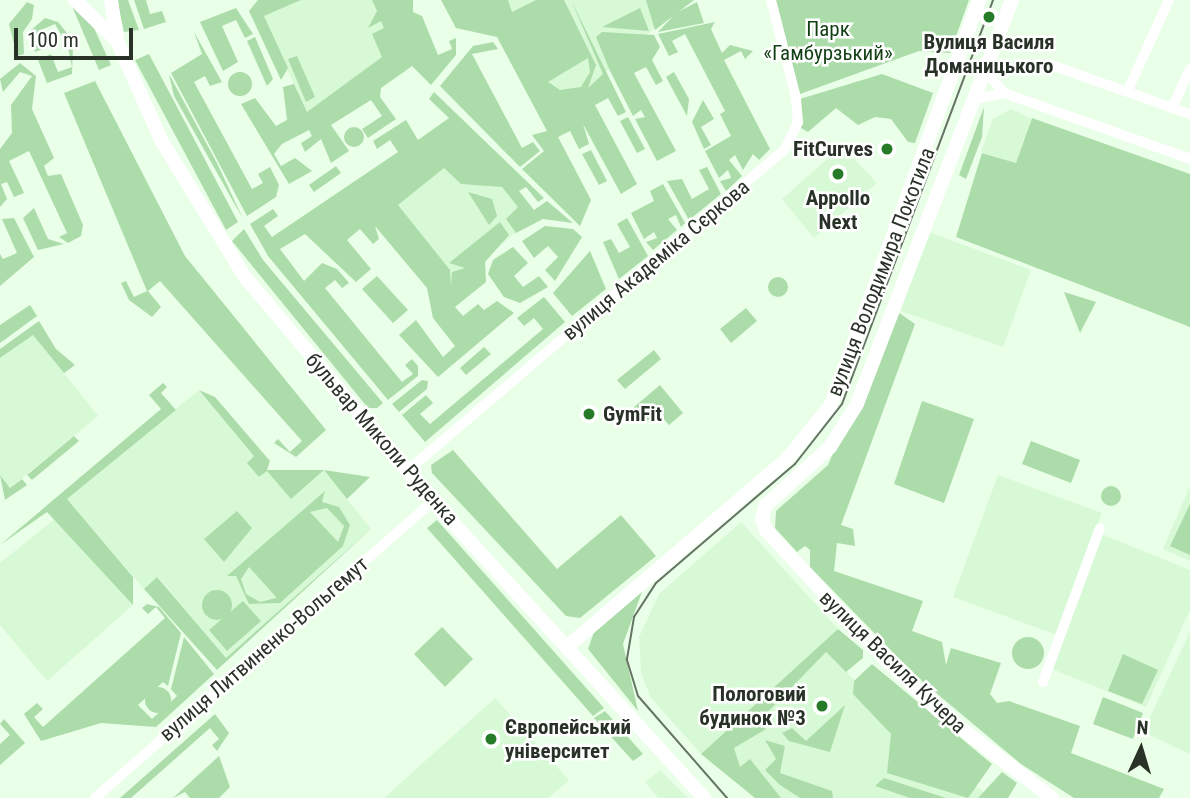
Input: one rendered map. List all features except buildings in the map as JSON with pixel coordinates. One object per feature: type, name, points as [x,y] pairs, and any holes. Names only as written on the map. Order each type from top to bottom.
[{"type":"street","name":"бульвар Миколи Руденка","points":[[75,0],[117,41]]},
{"type":"street","name":"бульвар Миколи Руденка","points":[[111,0],[117,41],[161,140],[219,240],[432,500],[704,798]]},
{"type":"street","name":"вулиця Академіка Сєркова","points":[[407,471],[785,149],[798,122],[796,98],[771,0]]},
{"type":"street","name":"вулиця Володимира Покотила","points":[[568,646],[787,459],[831,405],[979,0]]},
{"type":"street","name":"вулиця Володимира Покотила","points":[[766,505],[824,454],[857,404],[987,72],[1012,0]]},
{"type":"street","points":[[1127,92],[1169,0]]},
{"type":"street","points":[[1048,64],[1190,114]]},
{"type":"street","points":[[1172,108],[1190,69]]},
{"type":"street","points":[[987,72],[1004,93],[1190,159]]},
{"type":"street","points":[[976,99],[1004,93]]},
{"type":"street","name":"вулиця Литвиненко-Вольгемут","points":[[95,798],[432,500]]},
{"type":"street","name":"вулиця Василя Кучера","points":[[766,505],[765,530],[876,651],[940,712],[1052,798]]},
{"type":"street","points":[[1043,682],[1100,528]]},
{"type":"shaded area","points":[[301,0],[377,0],[410,68],[315,132],[264,16]]},
{"type":"shaded area","points":[[493,0],[685,0],[582,94],[554,110]]},
{"type":"shaded area","points":[[1011,109],[1031,119],[1016,163],[981,152],[993,119]]},
{"type":"shaded area","points":[[462,132],[533,218],[443,293],[371,203]]},
{"type":"shaded area","points":[[842,146],[877,183],[814,238],[782,199]]},
{"type":"shaded area","points":[[926,231],[1031,270],[1003,347],[895,309]]},
{"type":"shaded area","points":[[33,334],[98,416],[10,488],[0,475],[0,358]]},
{"type":"shaded area","points":[[199,390],[255,456],[259,477],[267,470],[291,499],[324,470],[371,529],[226,659],[158,577],[144,589],[67,499]]},
{"type":"shaded area","points":[[998,475],[1102,513],[1057,635],[953,597]]},
{"type":"shaded area","points":[[1190,486],[1190,561],[1163,549]]},
{"type":"shaded area","points":[[56,518],[133,605],[47,681],[0,625],[0,563]]},
{"type":"shaded area","points":[[741,522],[838,629],[701,754],[651,698],[641,673],[639,637],[659,594]]},
{"type":"shaded area","points":[[1101,534],[1190,570],[1190,610],[1146,707],[1052,669]]},
{"type":"shaded area","points":[[1190,632],[1190,754],[1143,732]]},
{"type":"shaded area","name":"Пологовий будинок №3","points":[[826,652],[907,731],[991,798],[755,798],[711,756]]},
{"type":"shaded area","name":"Європейський університет","points":[[495,698],[569,780],[549,798],[384,798]]},
{"type":"shaded area","points":[[660,770],[688,798],[658,798],[645,782]]},
{"type":"green space","points":[[117,0],[128,0],[139,30],[124,32]]},
{"type":"green space","points":[[134,0],[146,0],[150,14],[162,11],[166,22],[144,29]]},
{"type":"green space","points":[[258,0],[301,0],[264,16],[288,68],[281,80],[249,11]]},
{"type":"green space","points":[[372,0],[413,0],[413,12],[422,16],[438,55],[452,49],[449,41],[456,38],[456,55],[431,85],[412,66],[381,88],[380,97],[396,119],[368,138],[362,129],[382,116],[371,100],[331,125],[349,151],[331,163],[321,139],[305,152],[301,143],[312,136],[309,130],[282,144],[274,154],[281,166],[295,158],[312,171],[289,184],[241,104],[255,98],[276,126],[287,120],[283,87],[294,84],[307,112],[382,57],[372,34],[384,28],[381,21],[368,28],[377,11]]},
{"type":"green space","points":[[441,0],[508,0],[512,12],[536,0],[564,0],[596,65],[588,88],[603,74],[571,0],[626,112],[618,116],[608,98],[595,105],[637,184],[621,194],[583,124],[589,144],[579,149],[570,131],[558,137],[591,200],[580,226],[522,169],[544,151],[532,135],[547,131],[497,37],[456,28]],"holes":[[[588,58],[590,72],[581,87],[560,90],[548,82]]]},
{"type":"green space","points":[[646,0],[694,0],[655,30]]},
{"type":"green space","name":"Парк «Гамбурзький»","points":[[773,0],[969,0],[950,53],[919,51],[800,94]]},
{"type":"green space","points":[[27,2],[34,5],[32,19],[23,32],[24,54],[17,56],[9,24]]},
{"type":"green space","points":[[697,2],[704,23],[658,32],[676,13]]},
{"type":"green space","points":[[72,6],[94,28],[111,65],[99,70]]},
{"type":"green space","points":[[236,8],[253,34],[245,38],[236,20],[222,26],[238,62],[223,71],[200,22]]},
{"type":"green space","points":[[640,8],[649,31],[602,27]]},
{"type":"green space","points":[[45,18],[58,22],[71,38],[64,40],[55,24],[41,30],[48,47],[35,52],[30,31]]},
{"type":"green space","points":[[715,22],[711,29],[722,53],[730,45],[753,51],[745,59],[741,51],[724,60],[770,149],[759,160],[753,154],[743,170],[735,155],[729,160],[742,176],[726,191],[720,181],[731,178],[728,170],[719,178],[705,151],[731,136],[720,114],[725,111],[685,34],[672,41],[678,52],[669,56],[658,34]]},
{"type":"green space","points":[[194,32],[222,82],[210,86],[205,76],[194,82],[252,189],[263,183],[258,174],[270,167],[279,185],[276,197],[247,216],[171,73],[202,54]]},
{"type":"green space","points":[[602,32],[654,35],[660,47],[652,60],[663,81],[656,85],[646,67],[634,73],[676,151],[657,161],[635,119],[645,117],[641,110],[633,116],[610,71],[596,37]]},
{"type":"green space","points":[[255,37],[273,79],[267,86],[247,41]]},
{"type":"green space","points":[[493,42],[498,49],[472,54],[522,148],[533,142],[540,151],[520,167],[440,86],[473,46]]},
{"type":"green space","points":[[73,46],[72,74],[47,83],[38,60],[51,54],[58,72],[72,67],[68,48]]},
{"type":"green space","points":[[149,54],[238,222],[226,230],[135,60]]},
{"type":"green space","points":[[297,56],[315,97],[306,102],[288,59]]},
{"type":"green space","points":[[20,63],[36,76],[32,109],[54,158],[44,166],[48,176],[61,174],[83,225],[81,236],[68,243],[59,237],[67,233],[29,151],[9,161],[24,193],[14,197],[7,182],[1,184],[7,199],[0,207],[0,149],[12,133],[11,105],[32,76],[20,72],[3,92],[0,79]]},
{"type":"green space","points":[[240,72],[251,79],[252,84],[245,95],[240,96],[229,89],[228,84],[235,73]]},
{"type":"green space","points":[[674,72],[689,99],[687,116],[666,77]]},
{"type":"green space","points":[[169,74],[217,163],[243,219],[174,96]]},
{"type":"green space","points":[[882,74],[933,93],[915,143],[908,142],[891,119],[875,117],[858,125],[836,108],[808,132],[801,128],[800,99]]},
{"type":"green space","points":[[95,81],[185,256],[326,430],[296,457],[274,443],[278,439],[290,452],[302,441],[160,281],[148,291],[161,307],[152,317],[129,300],[121,283],[126,281],[134,297],[147,291],[64,93]]},
{"type":"green space","points":[[434,92],[544,198],[538,202],[526,187],[519,191],[534,210],[547,201],[573,223],[543,219],[516,233],[506,219],[518,207],[502,187],[461,184],[444,168],[398,205],[450,270],[451,286],[452,272],[465,268],[449,263],[500,222],[509,235],[485,262],[486,282],[455,307],[463,316],[478,304],[484,310],[497,301],[514,313],[438,377],[399,335],[416,320],[443,357],[455,346],[433,318],[427,288],[375,226],[379,239],[373,244],[360,229],[347,240],[371,269],[356,282],[305,234],[280,249],[304,281],[322,263],[337,269],[349,283],[342,288],[335,280],[325,288],[402,382],[413,374],[405,365],[412,359],[418,366],[418,376],[388,400],[268,256],[250,224],[273,209],[278,216],[264,226],[272,237],[398,152],[390,140],[377,149],[373,141],[406,120],[418,140],[449,118],[429,99]]},
{"type":"green space","points":[[703,100],[714,119],[701,127],[711,145],[704,149],[692,122]]},
{"type":"green space","points":[[984,107],[982,137],[966,179],[959,175]]},
{"type":"green space","points":[[628,117],[645,149],[637,153],[620,121]]},
{"type":"green space","points":[[1032,118],[1190,174],[1190,327],[956,237],[982,153],[1016,163]]},
{"type":"green space","points":[[354,127],[361,130],[364,137],[361,144],[354,147],[347,144],[344,137],[347,130]]},
{"type":"green space","points":[[591,150],[607,181],[599,185],[582,154]]},
{"type":"green space","points":[[336,166],[341,173],[314,192],[309,185]]},
{"type":"green space","points":[[707,167],[721,194],[689,220],[667,181],[682,179],[692,199],[709,189],[699,170]]},
{"type":"green space","points":[[663,184],[685,223],[681,227],[676,215],[668,219],[677,230],[653,250],[646,242],[657,238],[654,232],[644,239],[631,213],[654,201],[650,191]]},
{"type":"green space","points":[[468,192],[492,199],[497,216],[489,225]]},
{"type":"green space","points":[[34,208],[48,239],[64,244],[38,250],[23,218]]},
{"type":"green space","points":[[14,218],[34,257],[0,286],[0,254],[3,259],[17,253],[2,219]]},
{"type":"green space","points":[[627,218],[648,256],[619,279],[603,242],[611,239],[619,253],[630,247],[617,224]]},
{"type":"green space","points":[[545,226],[573,229],[582,237],[555,281],[545,270],[558,257],[548,246],[534,258],[522,241]]},
{"type":"green space","points":[[244,229],[263,260],[383,403],[377,408],[368,408],[232,241]]},
{"type":"green space","points":[[513,247],[528,263],[514,276],[523,287],[539,276],[548,287],[520,303],[504,297],[488,274],[493,260]]},
{"type":"green space","points":[[590,251],[606,289],[572,316],[553,293]]},
{"type":"green space","points":[[377,276],[408,310],[393,323],[362,289]]},
{"type":"green space","points":[[778,277],[785,280],[788,287],[785,294],[778,297],[771,294],[768,287],[771,280]]},
{"type":"green space","points":[[1064,292],[1096,302],[1080,333]]},
{"type":"green space","points":[[544,297],[565,322],[425,442],[402,415],[426,395],[433,403],[420,414],[430,424],[543,329],[534,318],[524,326],[517,318]]},
{"type":"green space","points":[[30,305],[37,316],[0,343],[0,325]]},
{"type":"green space","points":[[746,308],[757,321],[731,343],[720,329]]},
{"type":"green space","points":[[895,310],[915,324],[841,525],[853,529],[855,546],[837,543],[834,571],[923,601],[912,631],[942,642],[946,665],[951,648],[1001,663],[990,694],[997,703],[1009,701],[1080,726],[1071,753],[1164,789],[1159,798],[1074,798],[1021,764],[917,677],[810,567],[810,550],[805,546],[797,552],[775,528],[776,511],[828,465]]},
{"type":"green space","points":[[39,321],[56,349],[75,365],[64,373],[33,335],[0,358],[0,349]]},
{"type":"green space","points":[[484,347],[491,354],[466,375],[460,368]]},
{"type":"green space","points":[[654,350],[661,359],[625,389],[617,380]]},
{"type":"green space","points":[[422,380],[428,381],[427,389],[399,412],[392,404]]},
{"type":"green space","points":[[163,383],[167,387],[161,393],[176,410],[67,499],[133,577],[133,605],[47,512],[0,545],[161,409],[149,395]]},
{"type":"green space","points":[[660,385],[683,413],[669,425],[661,416],[646,421],[634,407]]},
{"type":"green space","points":[[199,390],[215,397],[270,461],[267,470],[324,470],[291,499],[267,471],[259,477],[247,463],[254,456]]},
{"type":"green space","points":[[922,401],[974,419],[944,503],[894,484]]},
{"type":"green space","points":[[74,436],[79,441],[32,480],[27,475]]},
{"type":"green space","points":[[1031,441],[1080,460],[1071,483],[1022,464]]},
{"type":"green space","points":[[453,450],[557,569],[621,515],[656,556],[580,618],[566,616],[432,473],[431,465]]},
{"type":"green space","points":[[324,470],[370,477],[347,499]]},
{"type":"green space","points":[[0,475],[10,488],[22,479],[27,485],[5,500]]},
{"type":"green space","points":[[1111,486],[1118,489],[1121,496],[1118,503],[1111,506],[1104,503],[1101,496],[1104,489]]},
{"type":"green space","points":[[325,491],[322,502],[339,507],[350,525],[343,546],[280,603],[249,604],[236,576],[227,576]],"holes":[[[327,508],[344,526],[338,542],[310,512]],[[249,567],[276,597],[276,598],[260,602],[246,594],[241,579]]]},
{"type":"green space","points":[[1190,504],[1190,555],[1170,546]]},
{"type":"green space","points":[[237,511],[252,528],[224,562],[204,539]]},
{"type":"green space","points":[[437,520],[604,708],[593,716],[427,528]]},
{"type":"green space","points":[[371,529],[217,670],[144,589],[157,577],[226,658]]},
{"type":"green space","points":[[643,589],[623,644],[638,711],[588,649],[594,632]]},
{"type":"green space","points":[[217,590],[223,591],[231,599],[231,611],[223,619],[217,620],[211,619],[203,611],[202,605],[203,599],[211,591]]},
{"type":"green space","points":[[243,601],[261,621],[227,651],[209,630]]},
{"type":"green space","points":[[147,604],[159,607],[181,633],[168,686],[163,682],[138,705],[152,719],[177,696],[171,689],[184,637],[214,674],[156,727],[101,723],[41,741],[24,714],[37,703],[43,709],[34,717],[43,727],[165,618],[156,607],[148,614],[142,608]]},
{"type":"green space","points":[[442,627],[473,659],[445,687],[414,654]]},
{"type":"green space","points":[[838,629],[863,650],[863,658],[846,672],[826,652],[759,721],[766,729],[734,748],[740,767],[750,759],[781,798],[755,798],[701,754]]},
{"type":"green space","points":[[1028,637],[1040,641],[1044,653],[1040,665],[1028,669],[1016,665],[1012,653],[1016,641]]},
{"type":"green space","points":[[1123,654],[1158,670],[1142,704],[1108,691]]},
{"type":"green space","points":[[872,664],[992,764],[968,798],[887,773],[891,734],[853,694],[854,681]]},
{"type":"green space","points":[[158,687],[167,691],[171,700],[167,709],[158,713],[149,709],[145,700],[149,691]]},
{"type":"green space","points":[[1103,697],[1143,713],[1133,739],[1093,724]]},
{"type":"green space","points":[[845,705],[830,752],[789,741],[782,733],[792,728],[806,741]]},
{"type":"green space","points":[[605,711],[643,754],[633,761],[594,718]]},
{"type":"green space","points":[[215,714],[229,733],[217,751],[212,745],[219,739],[210,728],[131,798],[120,798]]},
{"type":"green space","points":[[4,719],[25,743],[0,765],[0,744],[10,735],[0,724]]},
{"type":"green space","points":[[765,740],[785,746],[780,773],[832,791],[833,798],[800,798],[780,785],[765,770],[776,759]]},
{"type":"green space","points":[[219,756],[230,787],[219,798],[190,798],[185,792],[173,798]]},
{"type":"green space","points":[[1002,772],[1017,783],[1008,798],[978,798]]},
{"type":"green space","points":[[884,778],[946,798],[910,798],[875,786]]},
{"type":"tram line","points":[[727,798],[638,696],[627,659],[634,617],[656,583],[795,464],[842,404],[993,0]]},
{"type":"place","name":"Вулиця Василя Доманицького","points":[[989,17]]},
{"type":"place","name":"FitCurves","points":[[887,149]]},
{"type":"place","name":"Appollo Next","points":[[838,174]]},
{"type":"place","name":"GymFit","points":[[589,414]]},
{"type":"place","name":"Пологовий будинок №3","points":[[822,706]]},
{"type":"place","name":"Європейський університет","points":[[491,739]]}]
